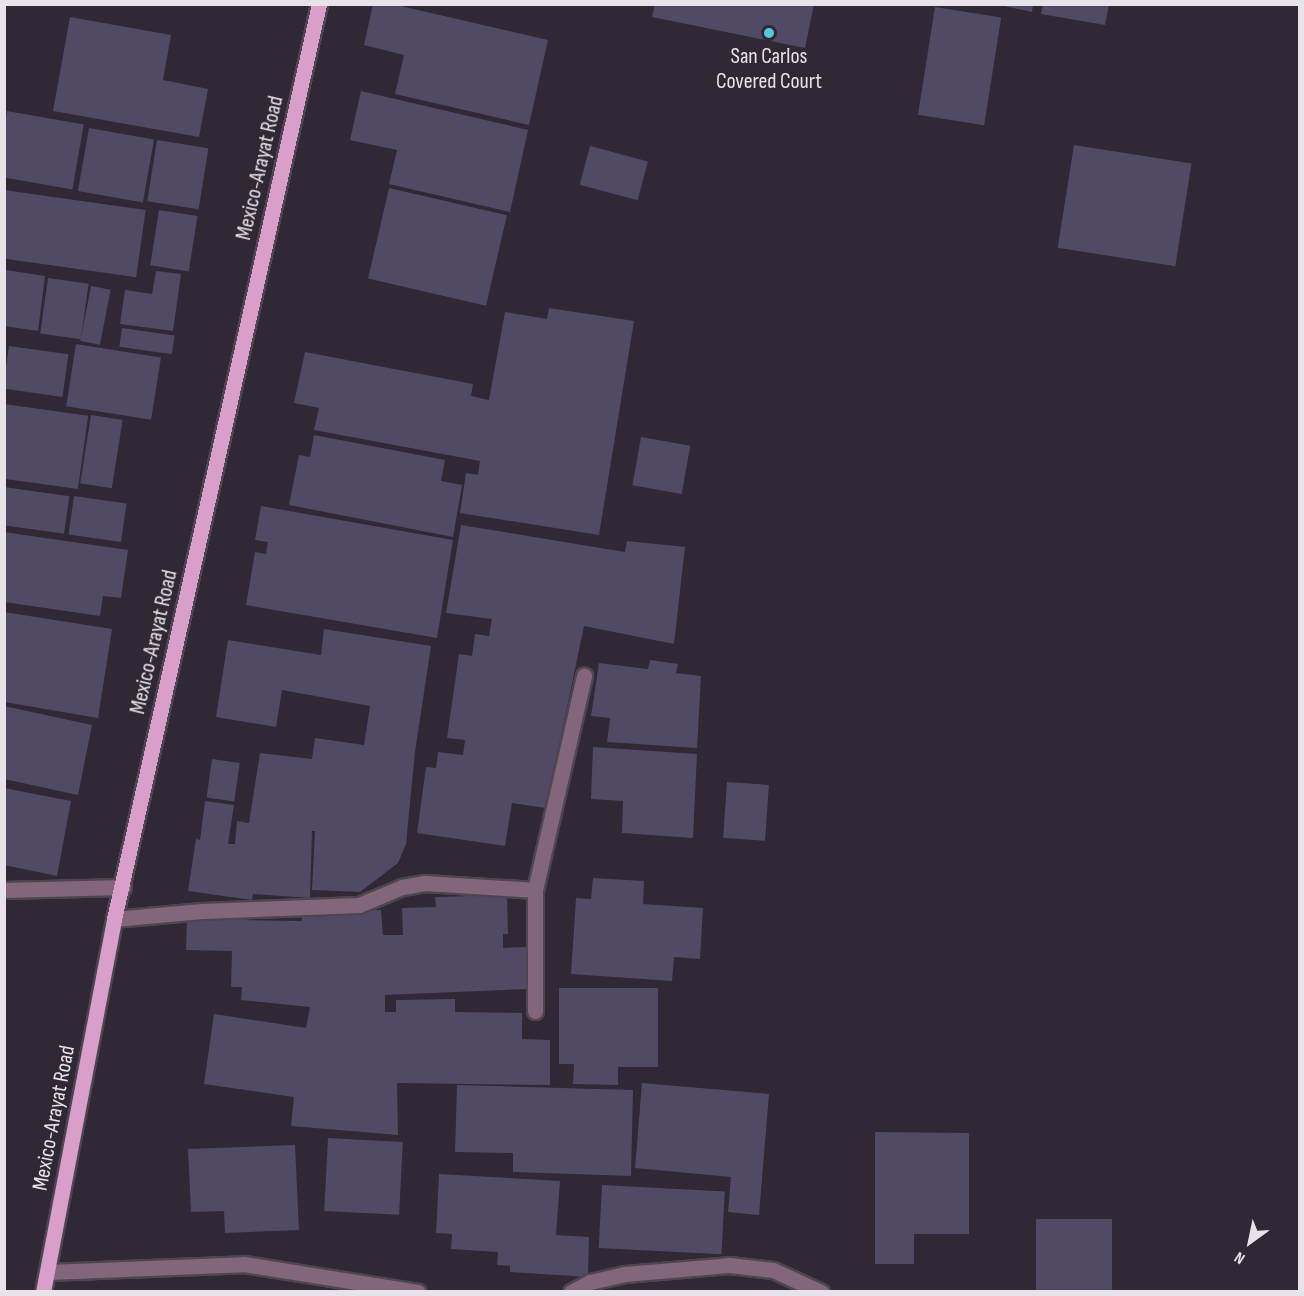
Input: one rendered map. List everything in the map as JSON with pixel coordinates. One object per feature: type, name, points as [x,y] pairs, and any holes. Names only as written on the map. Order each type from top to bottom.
[{"type":"main road","name":"Mexico-Arayat Road","points":[[43,1292],[114,919],[319,4]]},
{"type":"street","points":[[535,1011],[535,890],[584,676]]},
{"type":"street","points":[[114,919],[202,911],[359,905],[402,887],[425,883],[535,890]]},
{"type":"street","points":[[4,890],[123,887]]},
{"type":"street","points":[[48,1272],[244,1264],[301,1271],[418,1292]]},
{"type":"street","points":[[571,1292],[590,1282],[625,1274],[729,1265],[773,1269],[821,1292]]},
{"type":"building","points":[[373,4],[392,4],[548,40],[529,125],[395,94],[404,55],[364,45]]},
{"type":"building","name":"San Carlos Covered Court","points":[[655,4],[814,4],[805,48],[652,17]]},
{"type":"building","points":[[995,4],[1033,4],[1032,12]]},
{"type":"building","points":[[1043,4],[1109,4],[1105,25],[1041,14]]},
{"type":"building","points":[[935,7],[1001,17],[984,125],[918,115]]},
{"type":"building","points":[[70,17],[171,35],[163,80],[208,89],[199,137],[53,111]]},
{"type":"building","points":[[361,91],[528,130],[510,212],[389,184],[397,150],[350,140]]},
{"type":"building","points":[[7,111],[84,125],[72,190],[4,177],[4,128]]},
{"type":"building","points":[[89,128],[154,139],[143,202],[78,191]]},
{"type":"building","points":[[157,140],[208,148],[199,209],[147,201]]},
{"type":"building","points":[[1074,145],[1192,164],[1175,266],[1058,248]]},
{"type":"building","points":[[590,146],[648,162],[638,200],[580,185]]},
{"type":"building","points":[[389,188],[507,215],[486,306],[368,279]]},
{"type":"building","points":[[4,190],[146,210],[136,277],[4,259]]},
{"type":"building","points":[[159,210],[198,216],[189,271],[150,265]]},
{"type":"building","points":[[6,270],[45,276],[38,331],[4,326]]},
{"type":"building","points":[[156,271],[181,274],[173,331],[120,324],[125,290],[152,294]]},
{"type":"building","points":[[48,278],[89,284],[81,339],[40,333]]},
{"type":"building","points":[[91,286],[111,290],[100,345],[80,341]]},
{"type":"building","points":[[549,308],[634,321],[599,535],[460,513],[466,473],[478,475],[480,461],[314,430],[319,408],[294,403],[305,352],[473,384],[471,396],[489,400],[505,312],[547,319]]},
{"type":"building","points":[[122,328],[174,335],[172,354],[119,347]]},
{"type":"building","points":[[76,344],[161,357],[151,420],[66,406]]},
{"type":"building","points":[[9,346],[68,354],[62,397],[4,389]]},
{"type":"building","points":[[4,404],[88,416],[78,489],[4,479]]},
{"type":"building","points":[[91,415],[123,420],[112,488],[80,483]]},
{"type":"building","points":[[314,435],[445,460],[441,481],[462,485],[453,537],[289,505],[299,455],[310,457]]},
{"type":"building","points":[[641,437],[690,446],[682,494],[632,485]]},
{"type":"building","points":[[4,487],[69,496],[64,534],[4,525]]},
{"type":"building","points":[[74,496],[126,503],[121,542],[69,535]]},
{"type":"building","points":[[261,506],[453,540],[437,638],[246,605],[255,552],[266,554],[268,542],[255,540]]},
{"type":"building","points":[[461,525],[625,552],[627,541],[685,547],[674,644],[584,626],[546,808],[512,803],[505,846],[417,833],[426,767],[436,768],[438,752],[463,755],[465,740],[447,738],[459,654],[472,656],[475,634],[489,636],[492,619],[446,613]]},
{"type":"building","points":[[4,532],[128,550],[121,598],[103,596],[100,616],[4,602]]},
{"type":"building","points":[[4,612],[112,629],[98,718],[4,702]]},
{"type":"building","points":[[324,629],[431,646],[415,752],[406,844],[398,863],[360,892],[312,890],[315,831],[312,831],[310,898],[253,894],[252,900],[188,891],[196,839],[200,840],[205,801],[234,805],[228,844],[235,844],[237,821],[249,823],[260,753],[312,759],[315,738],[364,745],[370,706],[282,690],[276,727],[216,717],[228,640],[321,655]]},
{"type":"building","points":[[650,660],[678,664],[676,673],[701,676],[697,748],[607,742],[610,718],[591,716],[599,663],[648,669]]},
{"type":"building","points":[[4,706],[92,725],[78,795],[4,779]]},
{"type":"building","points":[[593,747],[697,754],[693,838],[622,833],[623,801],[591,799]]},
{"type":"building","points":[[212,759],[240,763],[234,802],[207,798]]},
{"type":"building","points":[[727,782],[769,785],[765,841],[723,838]]},
{"type":"building","points":[[4,788],[71,801],[57,876],[4,865]]},
{"type":"building","points":[[593,878],[644,881],[643,904],[703,908],[700,959],[674,957],[672,981],[571,974],[576,898],[591,899]]},
{"type":"building","points":[[507,895],[508,934],[503,934],[503,948],[527,947],[528,989],[385,995],[385,1012],[396,1012],[396,1000],[455,999],[455,1012],[522,1013],[522,1039],[550,1040],[550,1085],[397,1083],[398,1135],[291,1126],[294,1097],[204,1084],[214,1014],[306,1028],[310,1007],[241,1000],[242,987],[231,987],[232,951],[186,950],[187,919],[302,921],[302,912],[381,910],[383,935],[403,935],[402,908],[436,907],[435,897]]},
{"type":"building","points":[[559,988],[658,988],[658,1067],[618,1067],[618,1085],[573,1084],[574,1064],[559,1064]]},
{"type":"building","points":[[642,1083],[769,1094],[759,1215],[728,1212],[731,1177],[635,1168]]},
{"type":"building","points":[[457,1085],[633,1090],[631,1176],[513,1172],[513,1153],[455,1152]]},
{"type":"building","points":[[875,1132],[969,1133],[969,1234],[914,1234],[914,1264],[875,1264]]},
{"type":"building","points":[[328,1138],[403,1142],[399,1215],[324,1211]]},
{"type":"building","points":[[295,1145],[299,1230],[225,1233],[224,1211],[191,1212],[188,1149]]},
{"type":"building","points":[[439,1174],[560,1181],[556,1235],[589,1237],[588,1277],[510,1272],[510,1266],[497,1265],[498,1252],[451,1249],[452,1234],[436,1233]]},
{"type":"building","points":[[602,1185],[725,1191],[722,1254],[599,1248]]},
{"type":"building","points":[[1036,1219],[1112,1219],[1112,1292],[1036,1292]]},
{"type":"place","name":"San Carlos Covered Court","points":[[769,33]]}]
